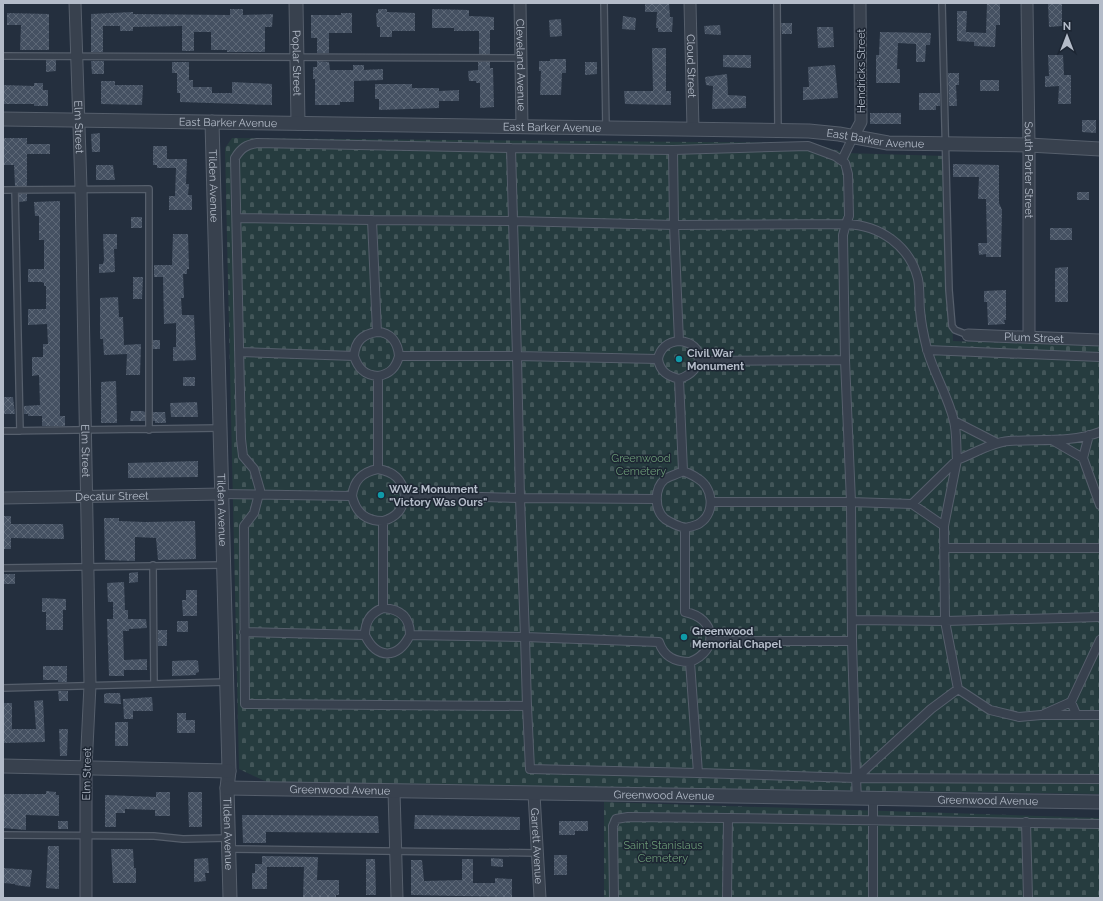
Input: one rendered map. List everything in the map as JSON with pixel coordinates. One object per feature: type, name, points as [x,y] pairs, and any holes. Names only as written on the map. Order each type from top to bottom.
[{"type":"street","name":"Elm Street","points":[[75,3],[81,188],[89,567],[90,685],[86,768],[86,898]]},
{"type":"street","name":"Poplar Street","points":[[296,3],[298,123]]},
{"type":"street","name":"Cleveland Avenue","points":[[520,3],[522,127]]},
{"type":"street","name":"Cloud Street","points":[[690,3],[693,129]]},
{"type":"street","name":"Hendricks Street","points":[[853,137],[861,122],[860,3]]},
{"type":"street","name":"South Porter Street","points":[[1027,3],[1029,337]]},
{"type":"street","name":"East Barker Avenue","points":[[3,119],[778,130],[816,132],[888,143],[1029,145],[1100,149]]},
{"type":"street","name":"Tilden Avenue","points":[[212,122],[227,682],[229,771],[227,788],[230,898]]},
{"type":"street","points":[[842,160],[853,137]]},
{"type":"street","points":[[527,706],[245,704],[244,526],[254,513],[259,495],[259,484],[254,469],[243,456],[238,218],[234,167],[235,158],[240,150],[247,144],[673,150],[808,146],[822,150],[842,160],[848,174],[849,216],[843,235],[857,799]]},
{"type":"street","points":[[511,148],[524,637],[530,769],[856,778],[1100,779]]},
{"type":"street","points":[[673,150],[674,225],[679,341]]},
{"type":"street","points":[[238,218],[513,221],[674,225],[846,224],[862,225],[881,232],[900,245],[912,262],[919,282],[920,311],[928,350],[954,421],[957,460],[944,526],[944,621],[958,689],[990,710],[1019,717],[1076,714],[1100,715]]},
{"type":"street","points":[[372,220],[377,332]]},
{"type":"street","points":[[377,332],[383,332],[392,337],[398,347],[399,356],[397,363],[392,370],[378,376],[368,375],[362,371],[357,365],[354,356],[357,343],[362,337],[377,332]]},
{"type":"street","name":"Plum Street","points":[[968,335],[1100,340]]},
{"type":"street","points":[[679,341],[684,341],[694,347],[699,356],[699,361],[693,373],[679,379],[670,377],[664,372],[659,366],[658,359],[660,353],[666,346],[679,341]]},
{"type":"street","points":[[928,350],[1100,357]]},
{"type":"street","points":[[240,352],[354,356]]},
{"type":"street","points":[[399,356],[517,356],[658,359]]},
{"type":"street","points":[[699,361],[845,360]]},
{"type":"street","points":[[378,376],[378,469]]},
{"type":"street","points":[[679,379],[683,471]]},
{"type":"street","points":[[954,421],[997,443]]},
{"type":"street","points":[[912,504],[957,460],[997,443],[1008,441],[1052,440],[1100,432]]},
{"type":"street","points":[[1089,435],[1083,458],[1100,505]]},
{"type":"street","points":[[1052,440],[1083,458]]},
{"type":"street","points":[[378,469],[389,471],[400,479],[405,495],[404,505],[398,513],[391,519],[383,521],[373,521],[362,516],[355,506],[352,496],[354,488],[360,477],[369,471],[378,469]]},
{"type":"street","points":[[683,471],[698,478],[708,488],[711,502],[709,511],[700,523],[685,528],[664,518],[658,507],[656,499],[658,489],[665,479],[683,471]]},
{"type":"street","points":[[222,494],[352,496]]},
{"type":"street","name":"Decatur Street","points":[[3,498],[222,494]]},
{"type":"street","points":[[405,495],[656,499]]},
{"type":"street","points":[[711,502],[850,502],[912,504],[944,526]]},
{"type":"street","points":[[382,608],[383,521]]},
{"type":"street","points":[[410,635],[524,637],[659,642],[664,653],[672,659],[690,662],[704,654],[710,641],[709,630],[705,621],[695,614],[685,612],[685,528]]},
{"type":"street","points":[[944,548],[1100,548]]},
{"type":"street","points":[[382,608],[394,609],[404,615],[410,626],[410,635],[404,646],[396,652],[387,653],[378,651],[370,645],[365,635],[365,626],[370,616],[382,608]]},
{"type":"street","points":[[853,620],[944,621],[1100,617]]},
{"type":"street","points":[[244,632],[365,635]]},
{"type":"street","points":[[1041,715],[1071,702],[1100,640]]},
{"type":"street","points":[[710,641],[852,641]]},
{"type":"street","points":[[690,662],[698,773]]},
{"type":"street","points":[[856,778],[931,709],[958,689]]},
{"type":"street","points":[[1071,702],[1076,714]]},
{"type":"street","points":[[3,766],[229,771]]},
{"type":"street","name":"Greenwood Avenue","points":[[227,788],[1100,802]]},
{"type":"street","points":[[394,791],[397,898]]},
{"type":"street","name":"Garrett Avenue","points":[[534,794],[540,898]]},
{"type":"street","points":[[873,799],[873,898]]},
{"type":"street","points":[[614,898],[613,826],[616,819],[628,817],[873,819],[1100,824]]},
{"type":"street","points":[[727,898],[728,818]]},
{"type":"street","points":[[1026,822],[1028,898]]},
{"type":"lane","points":[[604,3],[606,128]]},
{"type":"lane","points":[[777,3],[778,130]]},
{"type":"lane","points":[[942,3],[946,144],[945,184],[952,326],[955,330],[968,335]]},
{"type":"lane","points":[[3,56],[521,58]]},
{"type":"lane","points":[[3,190],[81,188],[149,189],[149,430]]},
{"type":"lane","points":[[15,190],[20,431]]},
{"type":"lane","points":[[3,431],[220,428]]},
{"type":"lane","points":[[153,565],[154,684]]},
{"type":"lane","points":[[3,568],[224,565]]},
{"type":"lane","points":[[3,688],[227,682]]},
{"type":"lane","points":[[3,835],[154,836],[229,844],[537,853]]},
{"type":"green space","name":"Greenwood Cemetery","points":[[232,138],[812,143],[845,153],[945,156],[953,341],[1100,346],[1100,794],[267,782],[239,769],[225,148]]},
{"type":"green space","name":"Saint Stanislaus Cemetery","points":[[604,802],[1100,818],[1100,898],[604,898]]},
{"type":"building","points":[[645,3],[669,3],[670,17],[673,17],[672,32],[658,32],[658,28],[656,28],[657,12],[645,12]]},
{"type":"building","points":[[987,3],[1000,3],[1000,25],[996,25],[995,47],[974,46],[974,42],[957,41],[957,11],[967,11],[966,32],[986,33]]},
{"type":"building","points":[[1048,3],[1062,3],[1062,26],[1049,27]]},
{"type":"building","points":[[230,9],[243,9],[243,15],[273,14],[272,27],[265,27],[265,52],[227,52],[227,50],[211,50],[211,32],[194,32],[194,51],[182,51],[182,26],[133,27],[133,31],[120,31],[120,26],[103,26],[103,52],[91,52],[91,14],[133,12],[133,14],[230,15]]},
{"type":"building","points":[[378,9],[387,9],[387,12],[415,13],[415,31],[392,31],[392,37],[380,37],[380,27],[377,27],[376,13],[378,13]]},
{"type":"building","points":[[432,9],[469,10],[469,16],[494,17],[494,30],[490,30],[490,54],[479,54],[479,31],[454,31],[454,28],[432,28]]},
{"type":"building","points":[[7,13],[49,14],[49,50],[20,50],[21,25],[7,25]]},
{"type":"building","points":[[341,13],[352,13],[352,33],[329,33],[329,53],[317,53],[317,38],[311,38],[311,15],[341,15]]},
{"type":"building","points":[[623,16],[636,18],[635,30],[622,29]]},
{"type":"building","points":[[561,19],[562,36],[550,37],[549,20]]},
{"type":"building","points":[[781,23],[792,23],[792,34],[782,34]]},
{"type":"building","points":[[720,25],[721,35],[705,34],[704,26]]},
{"type":"building","points":[[817,27],[833,27],[834,47],[818,48]]},
{"type":"building","points":[[880,32],[931,33],[930,45],[926,45],[925,62],[916,62],[916,44],[898,43],[897,69],[900,69],[900,83],[876,83],[876,55],[879,55]]},
{"type":"building","points":[[652,48],[666,48],[666,91],[671,91],[671,105],[625,104],[624,91],[653,91]]},
{"type":"building","points":[[723,55],[751,55],[751,68],[723,67]]},
{"type":"building","points":[[1048,55],[1063,55],[1064,75],[1071,75],[1071,104],[1058,104],[1059,86],[1045,87],[1045,76],[1049,76]]},
{"type":"building","points":[[550,59],[566,59],[566,73],[562,73],[561,95],[540,95],[541,71],[539,71],[539,61],[550,61]]},
{"type":"building","points":[[46,60],[56,60],[56,71],[46,72]]},
{"type":"building","points":[[91,61],[104,61],[104,74],[92,74]]},
{"type":"building","points":[[317,61],[329,62],[330,70],[353,70],[353,65],[364,65],[364,70],[383,69],[383,80],[354,81],[354,102],[340,102],[340,105],[315,105],[315,79],[313,79],[313,67],[317,67]]},
{"type":"building","points":[[172,62],[189,62],[189,80],[193,80],[193,87],[212,87],[212,93],[232,93],[232,82],[272,84],[272,105],[180,102],[180,93],[177,93],[177,73],[172,73]]},
{"type":"building","points":[[478,62],[490,62],[490,68],[493,68],[494,107],[480,108],[480,83],[476,83],[476,81],[469,81],[468,71],[478,70]]},
{"type":"building","points":[[585,62],[597,62],[597,74],[585,75]]},
{"type":"building","points":[[835,65],[838,98],[803,100],[803,87],[809,87],[808,67]]},
{"type":"building","points":[[948,73],[959,73],[959,85],[956,85],[957,106],[949,106]]},
{"type":"building","points":[[727,74],[728,95],[746,96],[746,108],[712,109],[713,86],[706,85],[705,77]]},
{"type":"building","points":[[980,80],[999,80],[999,91],[980,91]]},
{"type":"building","points":[[101,81],[115,81],[115,85],[143,85],[142,105],[101,104]]},
{"type":"building","points":[[34,83],[43,83],[43,90],[48,90],[48,106],[34,106],[34,104],[3,104],[3,85],[34,86]]},
{"type":"building","points":[[375,84],[412,84],[412,88],[439,88],[439,91],[459,90],[459,101],[439,101],[439,108],[379,110],[379,99],[375,99]]},
{"type":"building","points":[[919,93],[940,93],[940,106],[936,106],[936,110],[919,110]]},
{"type":"building","points":[[870,113],[901,113],[901,124],[870,124]]},
{"type":"building","points":[[1082,120],[1096,120],[1096,133],[1082,132]]},
{"type":"building","points":[[100,133],[100,152],[92,152],[91,134]]},
{"type":"building","points":[[3,138],[27,138],[27,144],[50,144],[50,154],[27,154],[27,186],[15,186],[14,165],[3,165]]},
{"type":"building","points":[[153,146],[167,146],[167,159],[187,159],[186,184],[189,184],[188,195],[192,195],[192,210],[169,210],[169,196],[175,196],[176,168],[157,168],[157,165],[153,165]]},
{"type":"building","points":[[953,164],[999,165],[999,203],[1002,210],[1001,257],[986,257],[986,254],[979,255],[978,243],[987,243],[986,199],[978,199],[979,177],[953,177]]},
{"type":"building","points":[[96,165],[113,165],[115,180],[96,180]]},
{"type":"building","points":[[1077,192],[1089,192],[1089,200],[1077,200]]},
{"type":"building","points":[[19,194],[27,194],[27,201],[19,202]]},
{"type":"building","points":[[60,201],[60,416],[65,416],[65,426],[42,426],[42,416],[28,416],[28,414],[24,414],[24,406],[40,405],[39,375],[32,376],[32,357],[43,357],[43,344],[48,344],[47,324],[28,325],[28,309],[46,309],[46,286],[44,286],[44,283],[42,282],[28,282],[28,269],[44,269],[44,240],[39,240],[39,216],[35,216],[34,202]]},
{"type":"building","points":[[131,217],[142,217],[142,228],[131,228]]},
{"type":"building","points":[[1050,228],[1072,228],[1072,240],[1050,240]]},
{"type":"building","points":[[103,234],[117,234],[117,249],[114,249],[115,272],[99,273],[99,264],[103,264],[104,260]]},
{"type":"building","points":[[173,234],[188,234],[189,269],[187,269],[187,274],[183,274],[184,298],[181,298],[182,315],[194,315],[196,360],[173,361],[173,347],[176,347],[176,323],[164,324],[163,277],[154,277],[154,265],[172,265]]},
{"type":"building","points":[[1068,267],[1068,302],[1055,302],[1055,268]]},
{"type":"building","points":[[133,277],[143,277],[142,299],[133,299]]},
{"type":"building","points":[[1006,290],[1005,324],[988,325],[987,302],[984,302],[984,291]]},
{"type":"building","points":[[118,297],[119,317],[123,317],[124,345],[141,344],[140,375],[126,375],[127,354],[104,355],[103,339],[100,339],[100,298]]},
{"type":"building","points":[[153,340],[160,340],[160,349],[153,349]]},
{"type":"building","points":[[183,377],[195,377],[195,386],[183,386]]},
{"type":"building","points":[[116,381],[117,423],[101,423],[101,382]]},
{"type":"building","points":[[3,397],[13,397],[15,414],[3,414]]},
{"type":"building","points":[[197,402],[198,417],[171,417],[170,403]]},
{"type":"building","points":[[131,411],[145,412],[145,421],[130,421]]},
{"type":"building","points":[[153,412],[165,412],[166,423],[155,423],[155,421],[153,421]]},
{"type":"building","points":[[198,461],[198,477],[128,478],[128,463]]},
{"type":"building","points":[[3,516],[11,516],[11,524],[63,524],[64,539],[11,538],[11,549],[3,549]]},
{"type":"building","points":[[104,518],[119,518],[119,521],[145,522],[195,521],[196,559],[158,560],[156,538],[135,537],[135,561],[105,560]]},
{"type":"building","points":[[138,572],[138,582],[129,583],[129,573]]},
{"type":"building","points":[[3,574],[15,574],[15,584],[3,584]]},
{"type":"building","points":[[124,582],[125,610],[128,610],[128,619],[146,619],[147,628],[129,629],[129,631],[123,631],[124,660],[147,659],[147,670],[124,670],[124,676],[109,676],[107,619],[113,619],[113,602],[108,602],[107,583]]},
{"type":"building","points":[[186,590],[197,590],[197,616],[183,616],[182,600],[186,600]]},
{"type":"building","points":[[42,598],[66,599],[66,610],[63,610],[63,630],[46,630],[46,612],[42,612]]},
{"type":"building","points":[[177,621],[188,621],[188,632],[177,632]]},
{"type":"building","points":[[158,630],[167,630],[167,646],[158,646]]},
{"type":"building","points":[[172,661],[198,661],[199,672],[196,673],[196,675],[172,676]]},
{"type":"building","points":[[43,666],[67,666],[67,682],[58,682],[58,680],[43,680]]},
{"type":"building","points":[[58,691],[68,691],[68,701],[59,701]]},
{"type":"building","points":[[120,693],[121,704],[104,703],[104,694]]},
{"type":"building","points":[[152,697],[153,711],[133,711],[133,719],[124,719],[123,699]]},
{"type":"building","points":[[43,700],[45,742],[3,743],[3,703],[12,703],[12,729],[36,729],[34,701]]},
{"type":"building","points":[[177,713],[186,713],[186,720],[195,720],[195,733],[177,733]]},
{"type":"building","points":[[115,722],[128,722],[128,746],[115,746]]},
{"type":"building","points":[[59,729],[68,729],[67,756],[60,756]]},
{"type":"building","points":[[46,791],[56,792],[56,795],[59,795],[59,816],[26,815],[26,830],[3,828],[3,794],[46,794]]},
{"type":"building","points":[[156,792],[170,792],[170,816],[155,816],[155,810],[125,809],[125,813],[116,813],[116,827],[105,827],[105,795],[156,797]]},
{"type":"building","points":[[188,792],[202,792],[202,827],[189,827]]},
{"type":"building","points":[[242,815],[378,816],[379,833],[266,832],[266,843],[243,843]]},
{"type":"building","points":[[415,815],[520,817],[520,830],[414,829]]},
{"type":"building","points":[[58,821],[68,821],[68,829],[58,829]]},
{"type":"building","points":[[559,821],[588,821],[588,831],[575,831],[575,835],[559,835]]},
{"type":"building","points":[[48,846],[59,846],[59,889],[46,888]]},
{"type":"building","points":[[111,849],[133,849],[134,868],[136,868],[136,883],[113,883]]},
{"type":"building","points":[[554,855],[567,855],[567,875],[554,875]]},
{"type":"building","points":[[262,856],[318,857],[317,880],[339,880],[339,895],[336,895],[336,898],[303,898],[304,867],[267,867],[267,889],[252,889],[252,873],[255,873],[255,864],[262,864]]},
{"type":"building","points":[[208,858],[209,873],[205,873],[206,881],[194,882],[194,859]]},
{"type":"building","points":[[491,858],[503,859],[503,867],[491,866]]},
{"type":"building","points":[[366,859],[375,859],[376,895],[366,895]]},
{"type":"building","points":[[462,859],[473,859],[473,883],[495,883],[495,878],[512,879],[512,897],[411,895],[411,860],[422,860],[424,881],[462,880]]},
{"type":"building","points":[[3,868],[32,870],[30,887],[3,883]]},
{"type":"place","name":"Civil War Monument","points":[[679,359]]},
{"type":"place","name":"WW2 Monument \"Victory Was Ours\"","points":[[381,495]]},
{"type":"place","name":"Greenwood Memorial Chapel","points":[[684,637]]}]
